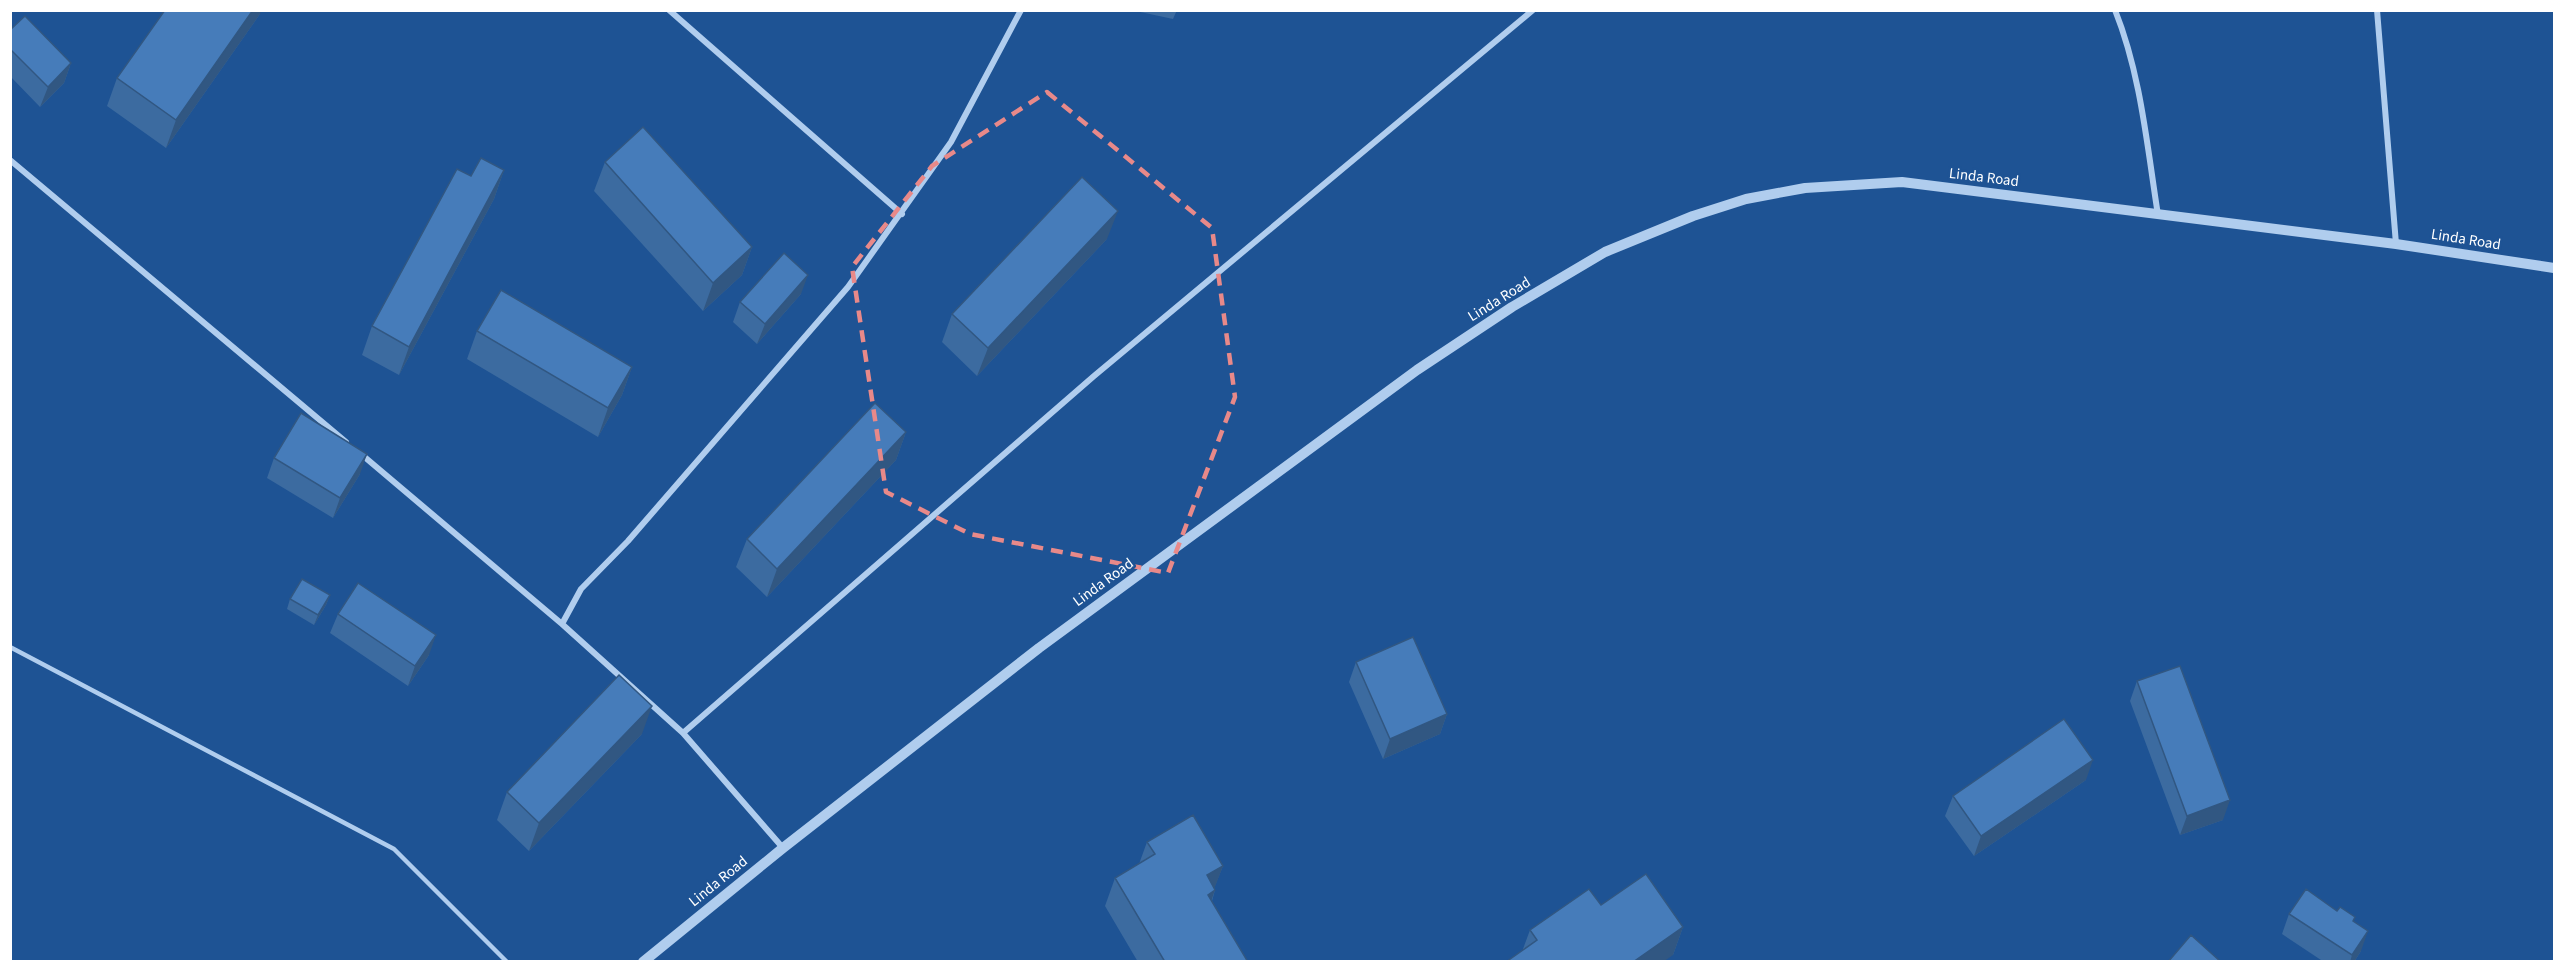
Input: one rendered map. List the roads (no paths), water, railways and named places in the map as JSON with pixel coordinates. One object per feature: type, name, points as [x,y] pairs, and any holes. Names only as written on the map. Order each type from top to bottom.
[{"type":"street","points":[[669,10],[902,214]]},
{"type":"street","points":[[562,624],[581,590],[628,541],[848,287],[951,142],[1021,10]]},
{"type":"street","points":[[683,733],[1094,376],[1533,10]]},
{"type":"street","points":[[2115,10],[2138,86],[2158,214]]},
{"type":"street","points":[[2377,10],[2396,244]]},
{"type":"street","points":[[10,160],[562,624],[683,733],[783,848]]},
{"type":"street","name":"Linda Road","points":[[643,962],[783,848],[1039,648],[1417,370],[1512,307],[1605,252],[1693,216],[1746,200],[1816,188],[1902,182],[2396,244],[2554,268]]},
{"type":"lane","points":[[10,647],[394,849],[507,962]]}]
